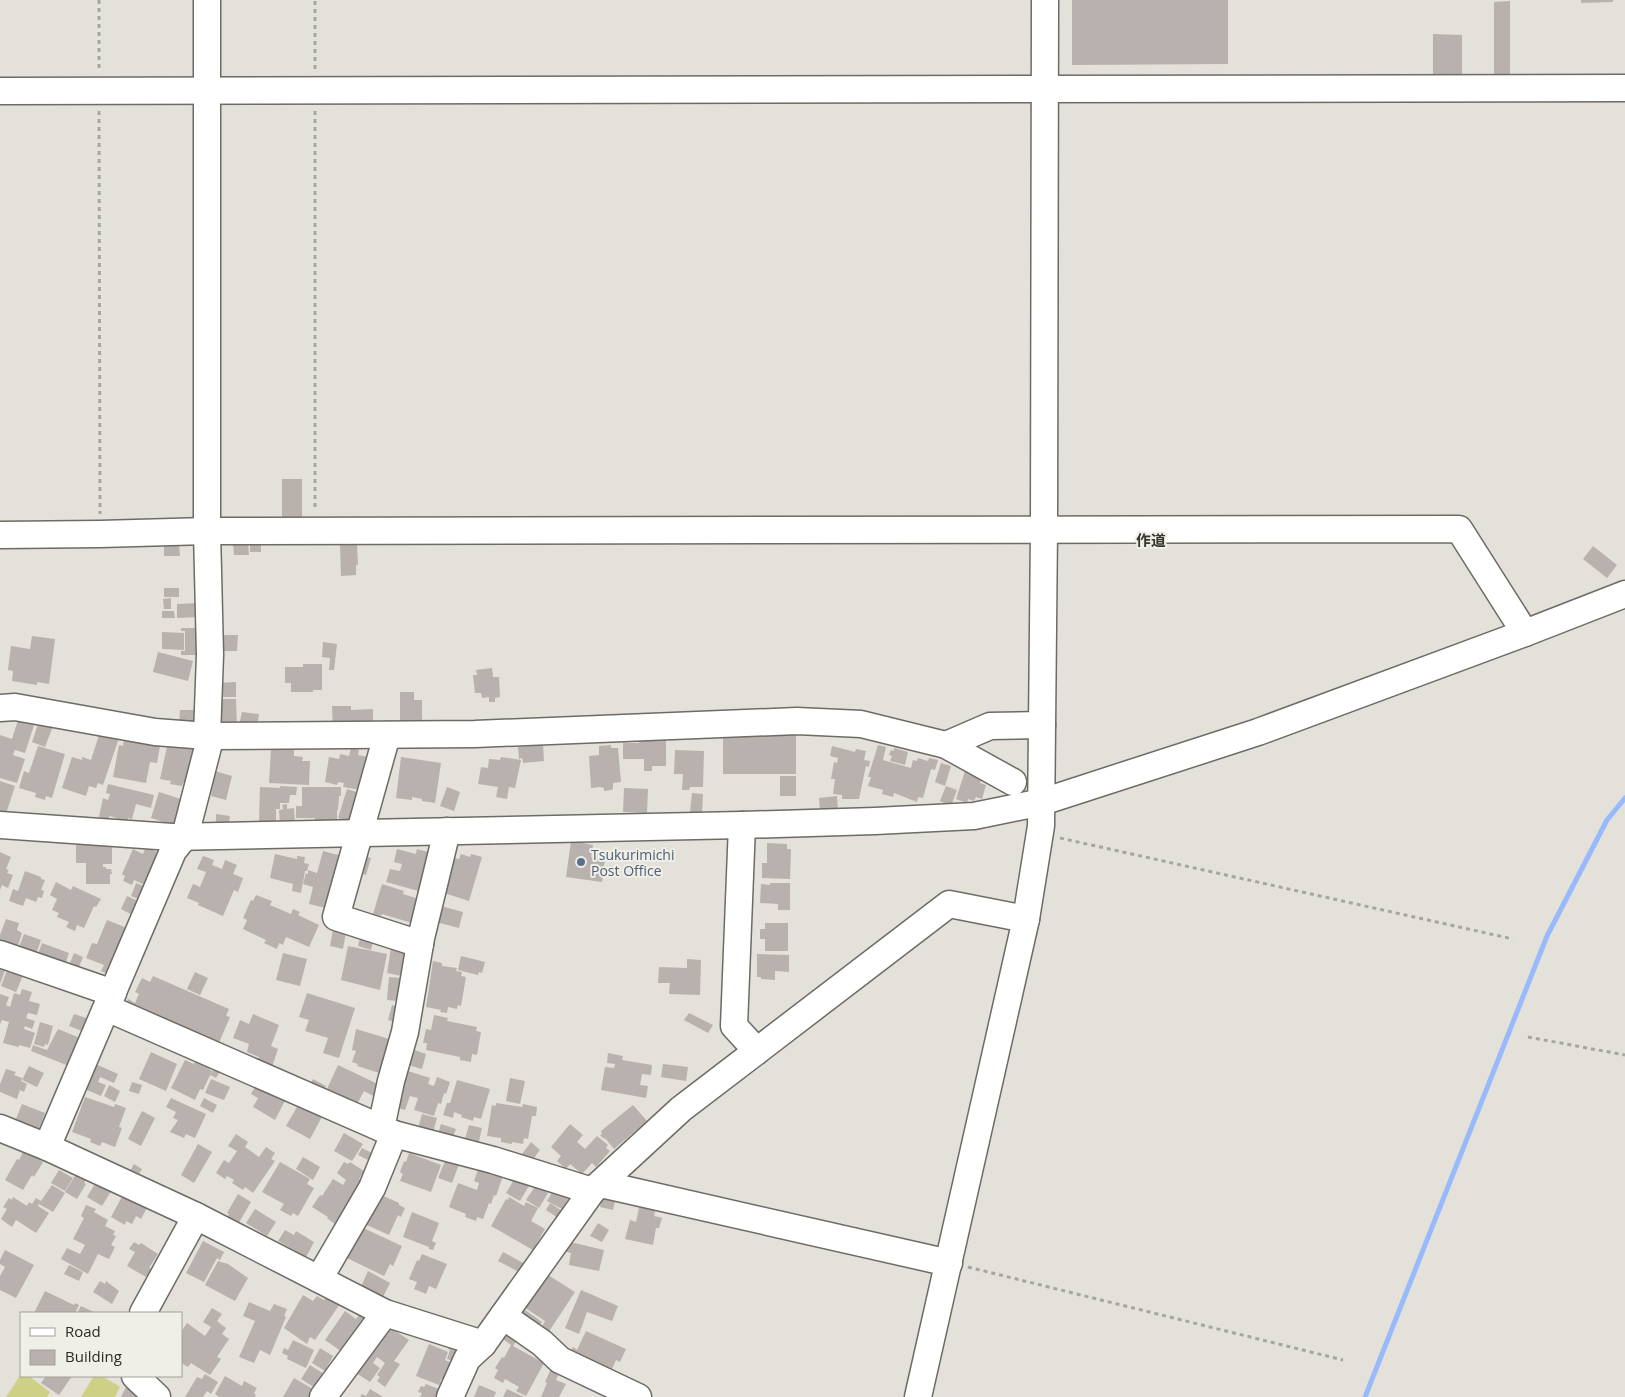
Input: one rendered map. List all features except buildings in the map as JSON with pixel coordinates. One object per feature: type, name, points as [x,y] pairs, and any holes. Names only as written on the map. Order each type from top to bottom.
[{"type":"street","points":[[47,1147],[173,851],[185,836],[209,743],[207,736],[210,655],[207,531],[207,0]]},
{"type":"street","points":[[918,1397],[1026,919],[1042,802],[1045,0]]},
{"type":"street","points":[[0,92],[1625,88]]},
{"type":"street","points":[[0,539],[0,534],[207,531],[1459,529],[1525,633]]},
{"type":"street","points":[[0,825],[185,836],[742,825],[974,816],[1042,802],[1258,732],[1625,594]]},
{"type":"street","points":[[0,708],[15,707],[155,732],[207,736],[475,734],[796,720],[862,724],[946,745],[1013,782]]},
{"type":"street","points":[[946,745],[990,726],[1042,725]]},
{"type":"street","points":[[387,735],[336,917],[420,944]]},
{"type":"street","points":[[742,825],[734,1026],[757,1051]]},
{"type":"street","points":[[319,1279],[372,1188],[388,1131],[391,1081],[405,1032],[420,944],[447,831]]},
{"type":"street","points":[[450,1397],[467,1359],[483,1344],[596,1188],[681,1109],[949,904],[1026,919]]},
{"type":"street","points":[[0,954],[110,1001],[388,1131],[596,1188],[949,1263]]},
{"type":"street","points":[[0,1128],[47,1147],[196,1216],[384,1314],[483,1344]]},
{"type":"street","points":[[144,1312],[196,1216]]},
{"type":"street","points":[[323,1397],[384,1314]]},
{"type":"street","points":[[503,1316],[542,1343],[560,1360],[638,1397]]},
{"type":"street","points":[[136,1377],[157,1397]]},
{"type":"path","points":[[99,0],[100,534]]},
{"type":"path","points":[[315,0],[315,532]]},
{"type":"path","points":[[1039,834],[1513,939]]},
{"type":"path","points":[[1528,1037],[1625,1055]]},
{"type":"path","points":[[949,1263],[1343,1360]]},
{"type":"green space","points":[[20,1376],[30,1377],[50,1392],[47,1397],[6,1397]]},
{"type":"green space","points":[[93,1377],[104,1377],[120,1387],[115,1397],[81,1397]]},
{"type":"waterway","points":[[1365,1397],[1547,936],[1607,820],[1625,798]]},
{"type":"place","name":"Tsukurimichi Post Office","points":[[581,862]]},
{"type":"district","name":"作道","points":[[1151,540]]}]
